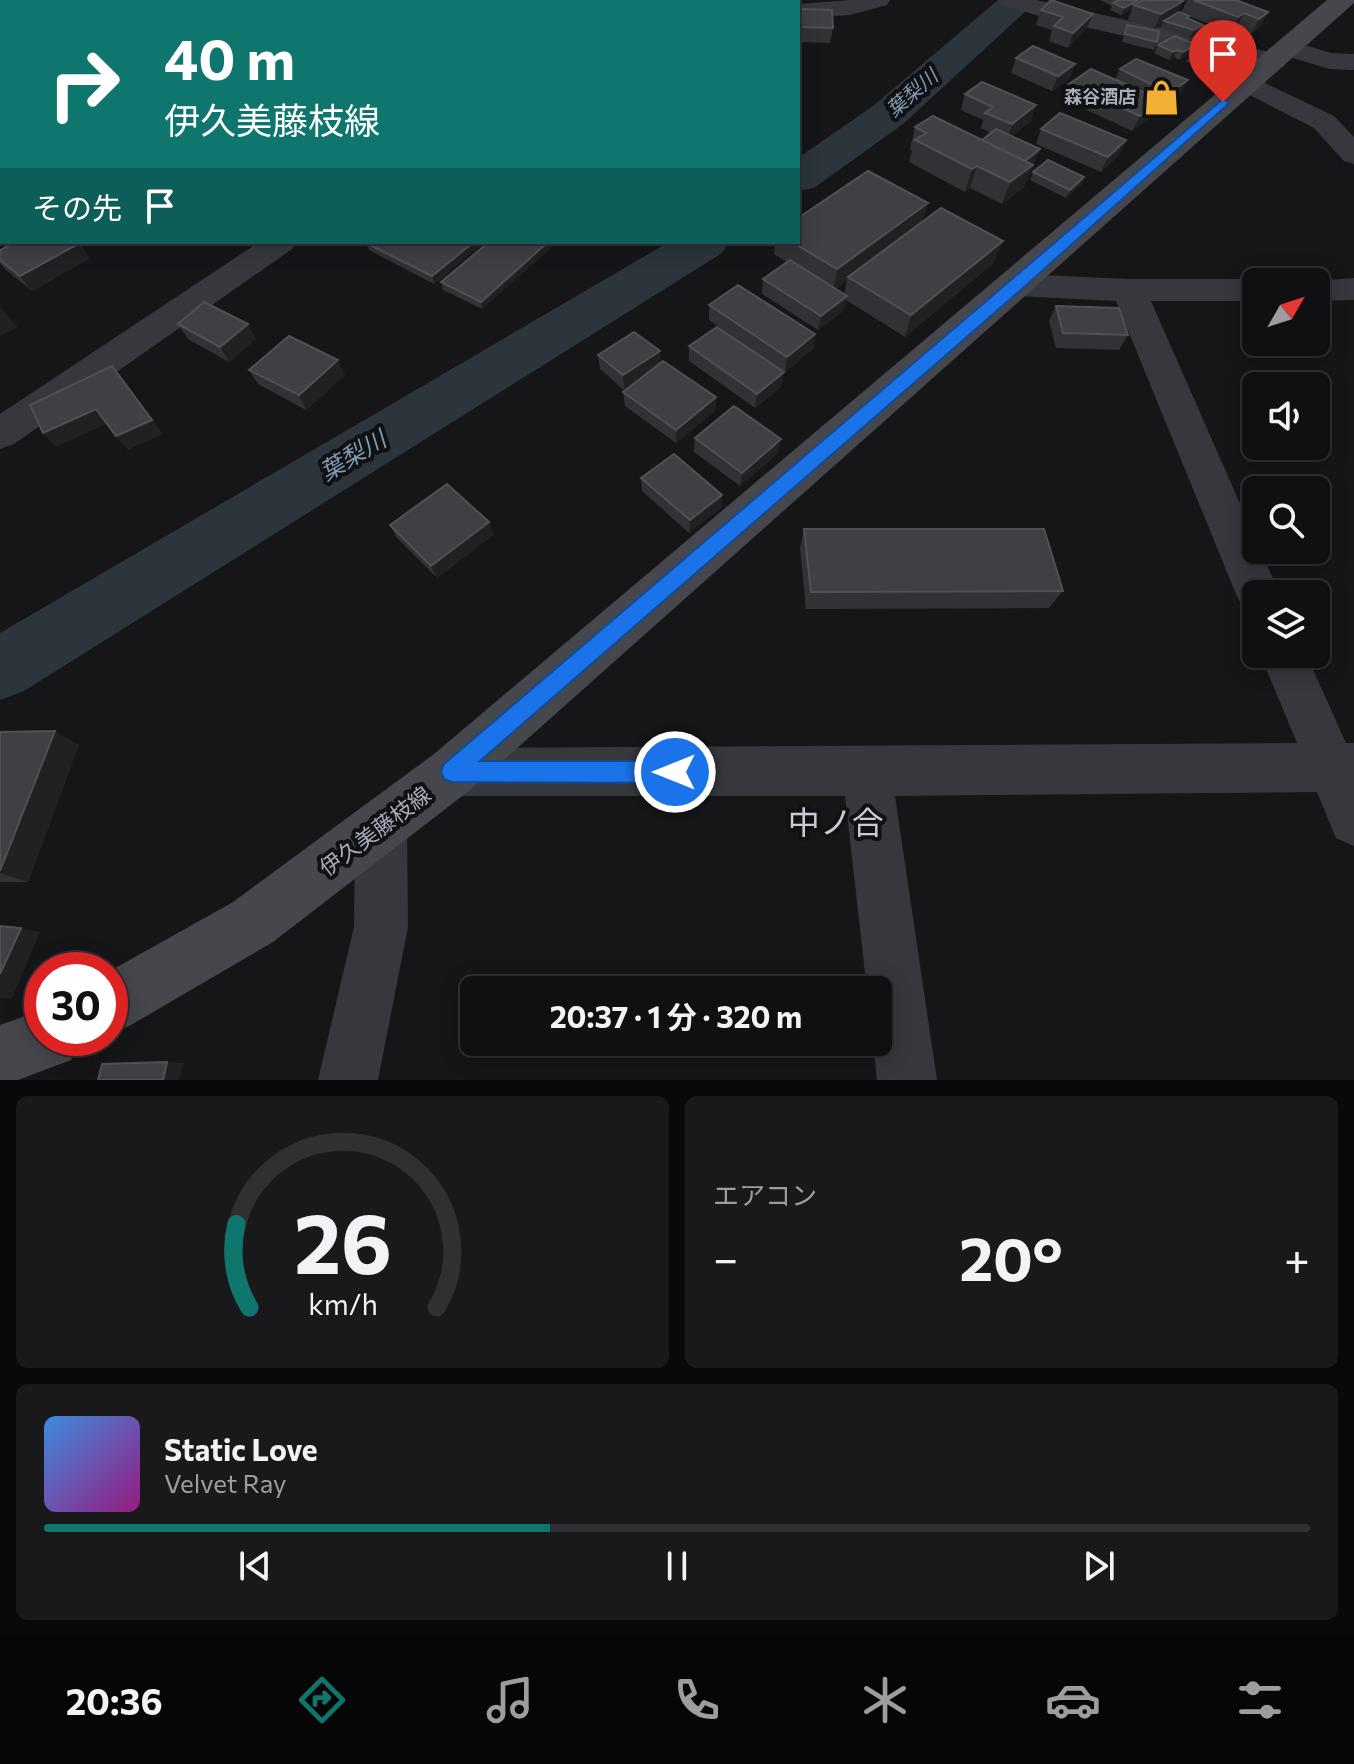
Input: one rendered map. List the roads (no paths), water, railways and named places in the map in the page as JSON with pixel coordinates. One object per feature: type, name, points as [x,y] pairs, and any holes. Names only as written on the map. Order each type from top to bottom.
[{"type":"main road","name":"伊久美藤枝線","points":[[128,994],[253,922],[452,772],[1018,285],[1343,0]]},
{"type":"main road","points":[[0,1056],[24,1047]]},
{"type":"street","points":[[800,11],[850,8],[878,0]]},
{"type":"street","points":[[1010,0],[1057,14],[1270,63],[1354,62]]},
{"type":"street","points":[[1270,63],[1354,155]]},
{"type":"street","points":[[0,434],[278,244]]},
{"type":"street","points":[[1018,285],[1129,290],[1242,290]]},
{"type":"street","points":[[1330,290],[1354,289]]},
{"type":"street","points":[[1129,290],[1252,580]]},
{"type":"street","points":[[1290,668],[1342,766],[1354,820]]},
{"type":"street","points":[[452,772],[867,772],[1342,766]]},
{"type":"street","points":[[867,772],[907,1080]]},
{"type":"street","points":[[348,1080],[381,927],[381,828]]},
{"type":"waterway","name":"葉梨川","points":[[800,177],[888,115],[1020,0]]},
{"type":"waterway","name":"葉梨川","points":[[0,669],[702,244]]},
{"type":"place","name":"森谷酒店","points":[[1162,97]]},
{"type":"district","name":"中ノ合","points":[[836,823]]}]
